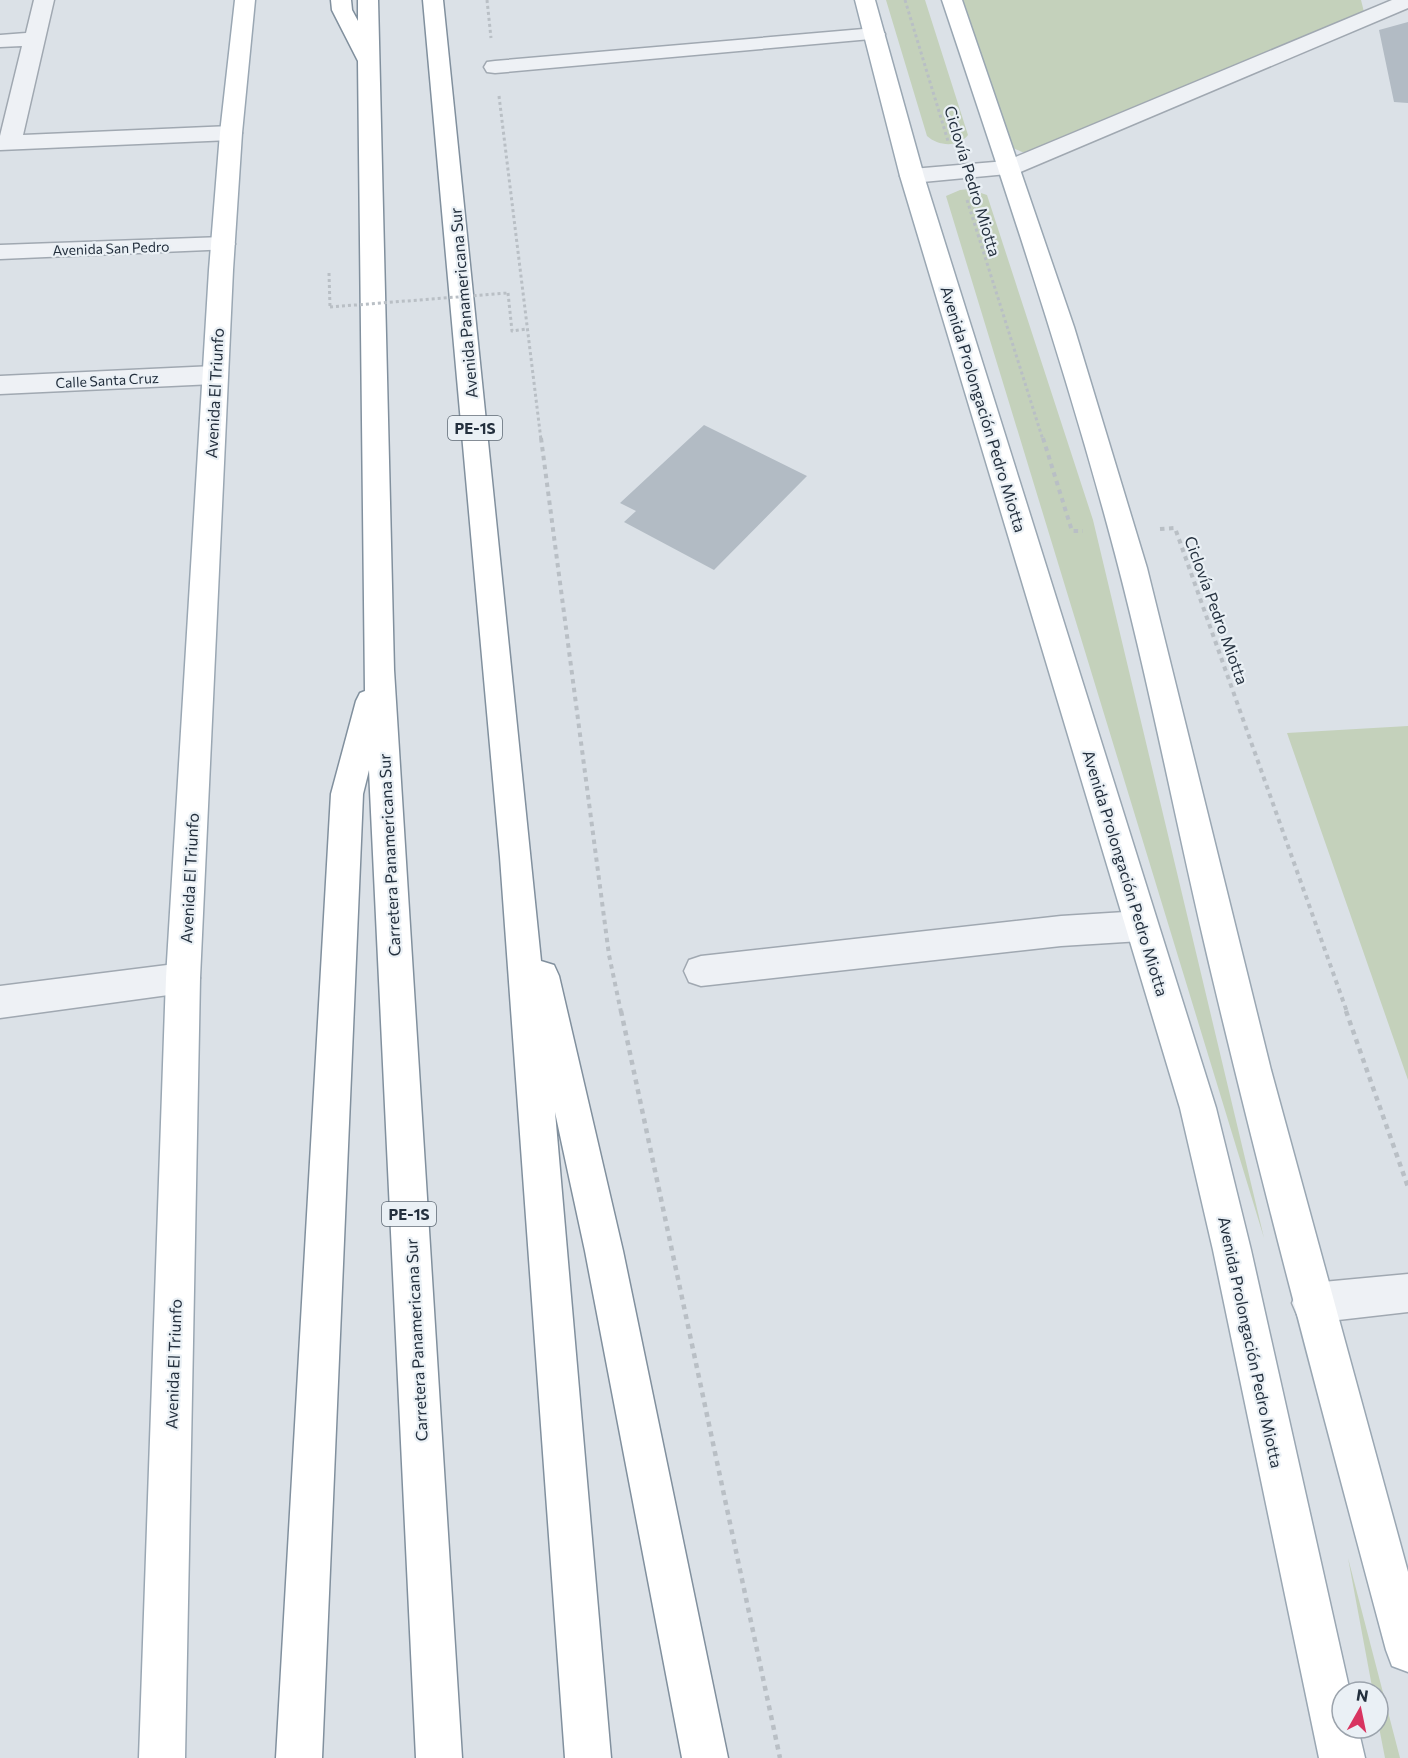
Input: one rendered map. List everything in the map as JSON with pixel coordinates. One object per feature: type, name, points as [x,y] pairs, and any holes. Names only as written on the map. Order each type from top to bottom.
[{"type":"main road","name":"Avenida El Triunfo","points":[[162,1758],[183,978],[214,375],[231,133],[245,0]]},
{"type":"main road","points":[[341,0],[342,10],[370,67]]},
{"type":"main road","name":"PE-1S","points":[[368,0],[379,670]]},
{"type":"main road","name":"Avenida Panamericana Sur","points":[[433,0],[516,857]]},
{"type":"main road","name":"Avenida Prolongación Pedro Miotta","points":[[865,0],[912,176],[1198,1108],[1232,1250],[1342,1758]]},
{"type":"main road","points":[[952,0],[1072,357],[1123,529],[1204,873],[1312,1303],[1408,1650]]},
{"type":"main road","points":[[299,1758],[347,794],[379,670]]},
{"type":"main road","name":"Carretera Panamericana Sur","points":[[379,670],[439,1758]]},
{"type":"main road","points":[[516,857],[604,1251],[705,1758]]},
{"type":"main road","name":"PE-1S","points":[[516,857],[588,1758]]},
{"type":"street","points":[[44,0],[5,143],[231,133]]},
{"type":"street","points":[[912,176],[1010,168],[1403,5]]},
{"type":"street","points":[[495,67],[874,34]]},
{"type":"street","points":[[0,41],[34,39]]},
{"type":"street","name":"Avenida San Pedro","points":[[0,252],[223,244]]},
{"type":"street","name":"Calle Santa Cruz","points":[[0,385],[214,375]]},
{"type":"street","points":[[701,971],[1061,931],[1142,926]]},
{"type":"street","points":[[0,1002],[183,978]]},
{"type":"street","points":[[1312,1303],[1408,1293]]},
{"type":"path","points":[[487,0],[526,329],[609,955],[780,1758]]},
{"type":"path","name":"Ciclovía Pedro Miotta","points":[[904,0],[1072,531],[1174,528],[1281,820],[1408,1187]]},
{"type":"path","points":[[329,273],[330,307],[508,293],[512,331],[526,329]]},
{"type":"green space","points":[[886,0],[925,0],[968,135],[959,142],[942,144],[927,136]]},
{"type":"green space","points":[[959,0],[1361,0],[1365,16],[1038,152],[1022,152],[1011,147]]},
{"type":"green space","points":[[969,189],[987,195],[1093,520],[1264,1238],[946,196]]},
{"type":"green space","points":[[1408,726],[1408,1080],[1287,733]]},
{"type":"green space","points":[[1348,1558],[1380,1680],[1371,1680]]},
{"type":"green space","points":[[1390,1720],[1400,1758],[1385,1758],[1382,1740],[1390,1740]]},
{"type":"building","points":[[1408,22],[1408,103],[1394,102],[1379,30]]},
{"type":"building","points":[[704,425],[807,476],[714,570],[624,522],[636,511],[620,503]]}]
